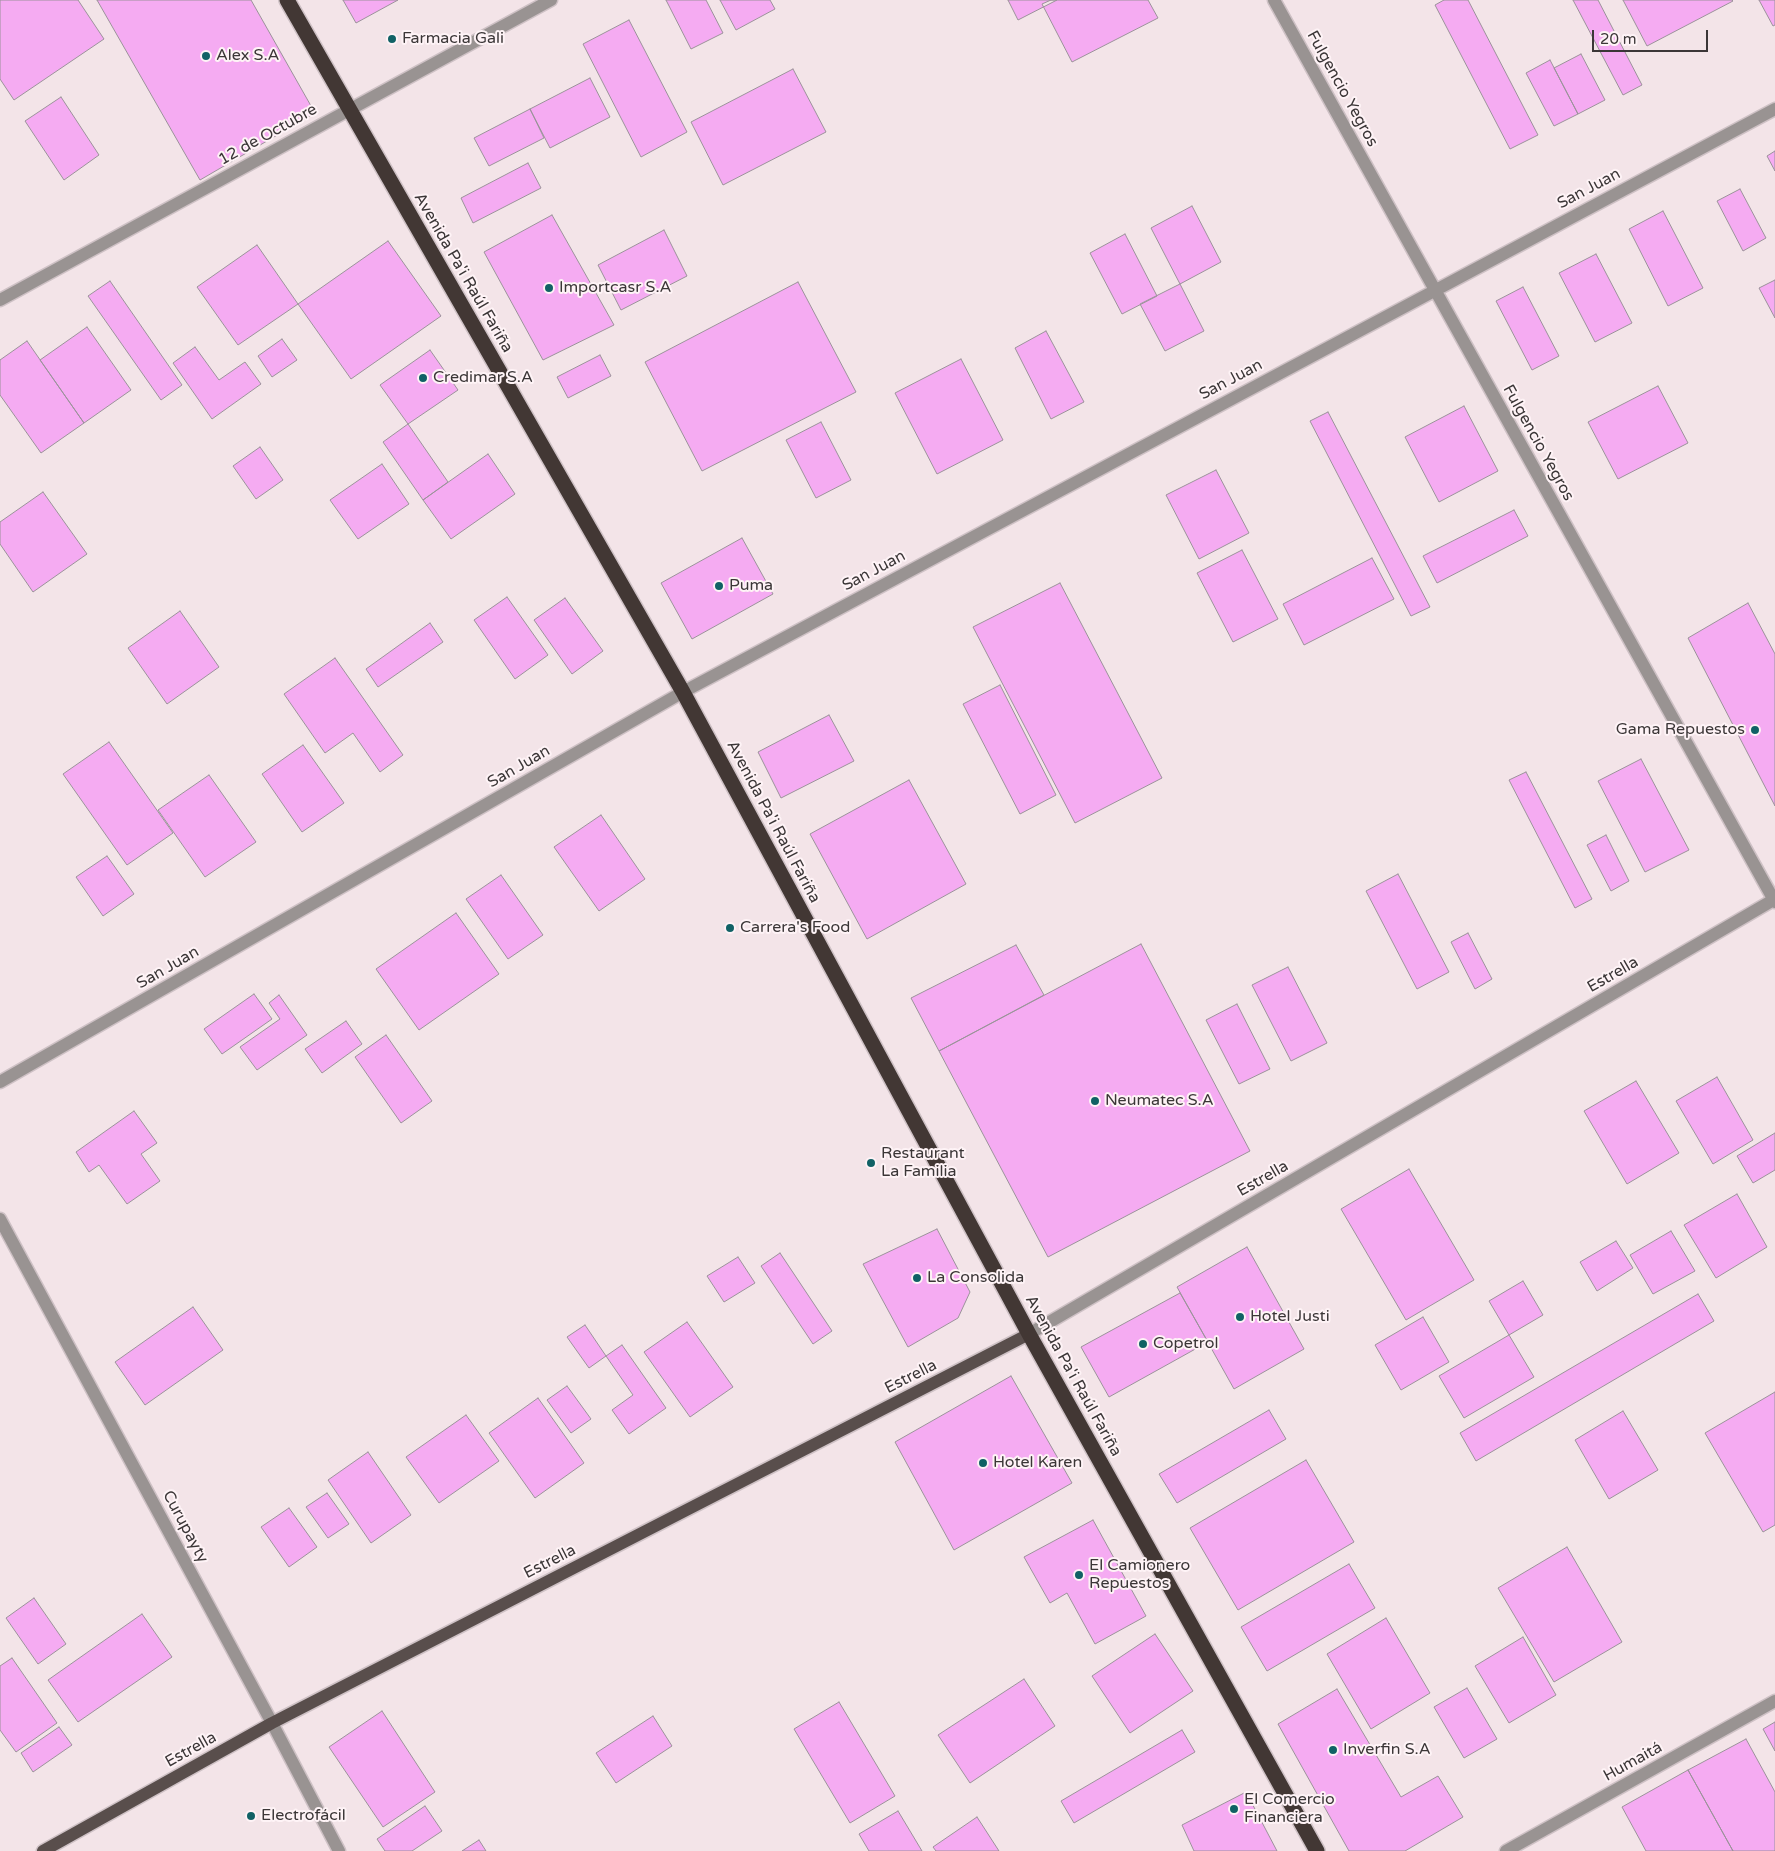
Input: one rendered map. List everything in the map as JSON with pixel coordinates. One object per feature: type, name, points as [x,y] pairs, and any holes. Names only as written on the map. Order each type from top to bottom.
[{"type":"highway","name":"Avenida Pa'i Raúl Fariña","points":[[287,0],[683,692],[1030,1334],[1317,1851]]},
{"type":"main road","name":"Estrella","points":[[43,1851],[272,1723],[1030,1334]]},
{"type":"street","name":"12 de Octubre","points":[[0,300],[551,0]]},
{"type":"street","name":"Fulgencio Yegros","points":[[1274,0],[1775,900]]},
{"type":"street","name":"San Juan","points":[[0,1082],[683,692],[1775,109]]},
{"type":"street","name":"Estrella","points":[[1030,1334],[1775,900]]},
{"type":"street","name":"Curupayty","points":[[0,1219],[339,1851]]},
{"type":"street","name":"Humaitá","points":[[1506,1851],[1775,1701]]},
{"type":"building","points":[[0,0],[78,0],[104,39],[14,100],[0,79]]},
{"type":"building","name":"Alex S.A","points":[[97,0],[251,0],[315,113],[200,180]]},
{"type":"building","points":[[343,0],[398,0],[356,23]]},
{"type":"building","points":[[666,0],[706,0],[723,33],[691,49]]},
{"type":"building","points":[[720,0],[770,0],[775,9],[736,30]]},
{"type":"building","points":[[1008,0],[1057,0],[1018,20]]},
{"type":"building","points":[[1051,0],[1148,0],[1158,18],[1072,62],[1042,4]]},
{"type":"building","points":[[1444,0],[1468,0],[1538,135],[1510,149],[1435,5]]},
{"type":"building","points":[[1573,0],[1598,0],[1642,85],[1623,95]]},
{"type":"building","points":[[1623,0],[1732,0],[1733,1],[1647,46]]},
{"type":"building","points":[[1759,0],[1775,0],[1775,25],[1773,26]]},
{"type":"building","points":[[629,20],[687,132],[641,157],[583,44]]},
{"type":"building","points":[[1581,54],[1605,100],[1578,114],[1554,68]]},
{"type":"building","points":[[1550,60],[1578,114],[1554,126],[1526,73]]},
{"type":"building","points":[[793,69],[826,132],[723,185],[691,122]]},
{"type":"building","points":[[590,78],[610,117],[550,148],[530,109]]},
{"type":"building","points":[[61,97],[99,155],[64,180],[25,121]]},
{"type":"building","points":[[530,109],[544,138],[489,166],[474,138]]},
{"type":"building","points":[[1775,151],[1775,171],[1767,156]]},
{"type":"building","points":[[528,163],[541,188],[473,223],[461,198]]},
{"type":"building","points":[[1740,189],[1766,238],[1743,251],[1717,201]]},
{"type":"building","points":[[1192,206],[1221,262],[1180,284],[1151,228]]},
{"type":"building","points":[[1663,211],[1703,288],[1668,306],[1629,229]]},
{"type":"building","name":"Importcasr S.A","points":[[552,215],[614,325],[543,360],[484,252]]},
{"type":"building","points":[[664,230],[687,276],[621,310],[598,265]]},
{"type":"building","points":[[1125,234],[1157,296],[1122,314],[1090,253]]},
{"type":"building","points":[[388,241],[441,316],[351,379],[298,304]]},
{"type":"building","points":[[257,245],[298,304],[238,345],[197,287]]},
{"type":"building","points":[[1596,254],[1632,323],[1595,342],[1559,273]]},
{"type":"building","points":[[1775,280],[1775,318],[1759,288]]},
{"type":"building","points":[[110,281],[182,385],[161,400],[88,296]]},
{"type":"building","points":[[798,282],[856,392],[702,471],[645,362]]},
{"type":"building","points":[[1180,284],[1204,331],[1165,351],[1140,304]]},
{"type":"building","points":[[1523,287],[1559,356],[1532,370],[1496,301]]},
{"type":"building","points":[[87,327],[131,390],[84,423],[40,360]]},
{"type":"building","points":[[1046,331],[1084,402],[1051,419],[1015,348]]},
{"type":"building","points":[[282,339],[297,360],[272,377],[258,356]]},
{"type":"building","points":[[27,341],[84,423],[41,453],[0,395],[0,360]]},
{"type":"building","points":[[195,347],[219,380],[245,362],[261,384],[212,419],[173,363]]},
{"type":"building","points":[[430,350],[458,390],[408,424],[380,385]]},
{"type":"building","points":[[600,355],[611,376],[568,398],[557,377]]},
{"type":"building","points":[[961,359],[1003,440],[937,474],[895,393]]},
{"type":"building","points":[[1658,386],[1688,443],[1618,479],[1588,422]]},
{"type":"building","points":[[1464,406],[1498,471],[1439,502],[1405,437]]},
{"type":"building","points":[[1328,412],[1430,607],[1411,616],[1310,421]]},
{"type":"building","points":[[821,422],[851,480],[816,498],[786,440]]},
{"type":"building","points":[[408,424],[448,482],[423,500],[383,442]]},
{"type":"building","points":[[260,447],[283,480],[256,499],[233,466]]},
{"type":"building","points":[[488,454],[515,494],[451,539],[423,500]]},
{"type":"building","points":[[382,464],[409,504],[358,539],[330,500]]},
{"type":"building","points":[[1216,470],[1249,533],[1199,559],[1166,495]]},
{"type":"building","points":[[43,492],[87,554],[33,592],[0,544],[0,522]]},
{"type":"building","points":[[1514,510],[1528,536],[1437,583],[1423,556]]},
{"type":"building","points":[[742,538],[773,594],[692,639],[661,583]]},
{"type":"building","points":[[1242,550],[1278,619],[1233,642],[1197,573]]},
{"type":"building","points":[[1372,558],[1394,599],[1304,645],[1283,604]]},
{"type":"building","points":[[1060,583],[1162,778],[1075,823],[973,627]]},
{"type":"building","points":[[507,597],[548,655],[515,679],[474,620]]},
{"type":"building","points":[[565,598],[603,651],[572,674],[534,620]]},
{"type":"building","name":"Gama Repuestos","points":[[1748,603],[1775,654],[1775,806],[1688,638]]},
{"type":"building","points":[[180,611],[219,667],[167,704],[128,648]]},
{"type":"building","points":[[430,623],[443,642],[378,687],[366,669]]},
{"type":"building","points":[[335,658],[403,755],[380,772],[353,733],[325,753],[284,694]]},
{"type":"building","points":[[1000,685],[1056,795],[1020,814],[963,704]]},
{"type":"building","points":[[829,715],[854,761],[781,798],[758,752]]},
{"type":"building","points":[[109,742],[173,833],[127,865],[63,774]]},
{"type":"building","points":[[303,745],[344,803],[302,832],[262,774]]},
{"type":"building","points":[[1641,759],[1689,850],[1645,872],[1598,781]]},
{"type":"building","points":[[1526,772],[1592,899],[1575,908],[1509,780]]},
{"type":"building","points":[[209,775],[256,842],[205,877],[158,810]]},
{"type":"building","points":[[909,780],[966,884],[867,939],[810,834]]},
{"type":"building","points":[[601,815],[645,879],[599,911],[554,847]]},
{"type":"building","points":[[1606,835],[1629,881],[1611,891],[1587,845]]},
{"type":"building","points":[[107,856],[134,894],[103,916],[76,877]]},
{"type":"building","points":[[1398,874],[1449,972],[1417,989],[1366,891]]},
{"type":"building","points":[[501,875],[543,935],[508,959],[466,899]]},
{"type":"building","points":[[456,913],[499,974],[419,1030],[376,969]]},
{"type":"building","points":[[1468,933],[1492,979],[1475,989],[1451,942]]},
{"type":"building","name":"Neumatec S.A","points":[[1141,944],[1250,1151],[1048,1257],[939,1051]]},
{"type":"building","points":[[1016,945],[1044,995],[939,1051],[911,998]]},
{"type":"building","points":[[1288,967],[1327,1043],[1291,1061],[1252,985]]},
{"type":"building","points":[[254,994],[272,1019],[222,1054],[204,1029]]},
{"type":"building","points":[[279,995],[307,1035],[257,1070],[240,1047],[280,1019],[269,1003]]},
{"type":"building","points":[[1237,1004],[1270,1069],[1239,1084],[1206,1020]]},
{"type":"building","points":[[346,1021],[362,1044],[322,1073],[305,1049]]},
{"type":"building","points":[[386,1035],[432,1101],[401,1123],[355,1057]]},
{"type":"building","points":[[1717,1077],[1753,1140],[1713,1164],[1676,1101]]},
{"type":"building","points":[[1636,1081],[1679,1153],[1627,1184],[1584,1111]]},
{"type":"building","points":[[134,1111],[157,1143],[141,1154],[160,1181],[127,1204],[99,1165],[89,1172],[76,1152]]},
{"type":"building","points":[[1775,1133],[1775,1170],[1753,1183],[1737,1156]]},
{"type":"building","points":[[1409,1169],[1474,1280],[1406,1320],[1341,1209]]},
{"type":"building","points":[[1737,1194],[1767,1247],[1716,1278],[1684,1225]]},
{"type":"building","name":"La Consolida","points":[[937,1229],[970,1292],[958,1318],[908,1347],[863,1264]]},
{"type":"building","points":[[1671,1231],[1695,1271],[1653,1294],[1630,1255]]},
{"type":"building","points":[[1616,1241],[1633,1268],[1597,1291],[1580,1262]]},
{"type":"building","name":"Hotel Justi","points":[[1247,1247],[1304,1349],[1234,1389],[1177,1287]]},
{"type":"building","points":[[780,1253],[832,1331],[813,1344],[761,1266]]},
{"type":"building","points":[[738,1257],[755,1283],[724,1302],[707,1276]]},
{"type":"building","points":[[1523,1281],[1543,1315],[1509,1335],[1489,1301]]},
{"type":"building","points":[[1180,1293],[1208,1342],[1109,1397],[1081,1347]]},
{"type":"building","points":[[1698,1294],[1714,1321],[1476,1461],[1460,1433]]},
{"type":"building","points":[[193,1307],[223,1350],[145,1405],[115,1362]]},
{"type":"building","points":[[1423,1317],[1449,1362],[1401,1390],[1375,1345]]},
{"type":"building","points":[[687,1322],[733,1387],[690,1417],[644,1352]]},
{"type":"building","points":[[585,1325],[606,1356],[589,1368],[567,1337]]},
{"type":"building","points":[[1509,1335],[1534,1377],[1464,1418],[1439,1376]]},
{"type":"building","points":[[622,1345],[666,1408],[629,1434],[612,1410],[633,1395],[606,1356]]},
{"type":"building","name":"Hotel Karen","points":[[1011,1376],[1072,1483],[954,1550],[895,1442]]},
{"type":"building","points":[[567,1386],[591,1419],[571,1433],[547,1400]]},
{"type":"building","points":[[1775,1392],[1775,1525],[1763,1532],[1705,1433]]},
{"type":"building","points":[[538,1398],[584,1463],[535,1498],[489,1433]]},
{"type":"building","points":[[1269,1410],[1286,1439],[1177,1503],[1159,1474]]},
{"type":"building","points":[[1623,1411],[1658,1470],[1609,1499],[1575,1440]]},
{"type":"building","points":[[466,1415],[499,1461],[439,1503],[406,1457]]},
{"type":"building","points":[[368,1452],[411,1515],[371,1543],[328,1480]]},
{"type":"building","points":[[1306,1460],[1354,1542],[1238,1610],[1190,1528]]},
{"type":"building","points":[[327,1493],[349,1524],[328,1538],[306,1507]]},
{"type":"building","points":[[289,1508],[317,1547],[289,1567],[261,1527]]},
{"type":"building","name":"El Camionero Repuestos","points":[[1093,1520],[1146,1616],[1095,1644],[1067,1593],[1050,1603],[1024,1557]]},
{"type":"building","points":[[1567,1547],[1622,1642],[1554,1682],[1498,1588]]},
{"type":"building","points":[[1349,1564],[1375,1608],[1267,1671],[1241,1627]]},
{"type":"building","points":[[34,1598],[66,1644],[38,1664],[6,1618]]},
{"type":"building","points":[[142,1614],[172,1657],[78,1722],[48,1680]]},
{"type":"building","points":[[1386,1618],[1430,1693],[1371,1729],[1327,1654]]},
{"type":"building","points":[[1155,1634],[1193,1691],[1130,1733],[1092,1676]]},
{"type":"building","points":[[1523,1637],[1556,1695],[1509,1723],[1475,1666]]},
{"type":"building","points":[[12,1658],[57,1723],[16,1752],[0,1730],[0,1666]]},
{"type":"building","points":[[1024,1679],[1055,1726],[970,1783],[938,1735]]},
{"type":"building","points":[[1467,1688],[1497,1739],[1464,1758],[1434,1707]]},
{"type":"building","name":"Inverfin S.A","points":[[1337,1689],[1401,1797],[1438,1776],[1463,1817],[1405,1851],[1349,1851],[1278,1724]]},
{"type":"building","points":[[839,1702],[895,1796],[850,1823],[794,1729]]},
{"type":"building","points":[[382,1711],[435,1792],[383,1827],[329,1747]]},
{"type":"building","points":[[653,1716],[672,1746],[616,1783],[596,1753]]},
{"type":"building","points":[[1775,1722],[1775,1751],[1763,1729]]},
{"type":"building","points":[[59,1727],[72,1745],[33,1772],[21,1753]]},
{"type":"building","points":[[1182,1730],[1195,1752],[1074,1823],[1061,1801]]},
{"type":"building","points":[[1746,1739],[1775,1792],[1775,1851],[1733,1851],[1688,1770]]},
{"type":"building","points":[[1688,1770],[1733,1851],[1646,1851],[1622,1807]]},
{"type":"building","name":"El Comercio Financiera","points":[[1246,1792],[1277,1851],[1194,1851],[1182,1825]]},
{"type":"building","points":[[425,1806],[442,1831],[412,1851],[385,1851],[377,1839]]},
{"type":"building","points":[[898,1811],[922,1851],[869,1851],[859,1834]]},
{"type":"building","points":[[977,1817],[999,1851],[936,1851],[933,1847]]},
{"type":"building","points":[[479,1840],[486,1851],[462,1851]]},
{"type":"place","name":"Farmacia Gali","points":[[392,39]]},
{"type":"place","name":"Alex S.A","points":[[206,56]]},
{"type":"place","name":"Importcasr S.A","points":[[549,288]]},
{"type":"place","name":"Credimar S.A","points":[[423,378]]},
{"type":"place","name":"Puma","points":[[719,586]]},
{"type":"place","name":"Gama Repuestos","points":[[1755,730]]},
{"type":"place","name":"Carrera's Food","points":[[730,928]]},
{"type":"place","name":"Neumatec S.A","points":[[1095,1101]]},
{"type":"place","name":"Restaurant La Familia","points":[[871,1163]]},
{"type":"place","name":"La Consolida","points":[[917,1278]]},
{"type":"place","name":"Hotel Justi","points":[[1240,1317]]},
{"type":"place","name":"Copetrol","points":[[1143,1344]]},
{"type":"place","name":"Hotel Karen","points":[[983,1463]]},
{"type":"place","name":"El Camionero Repuestos","points":[[1079,1575]]},
{"type":"place","name":"Inverfin S.A","points":[[1333,1750]]},
{"type":"place","name":"El Comercio Financiera","points":[[1234,1809]]},
{"type":"place","name":"Electrofácil","points":[[251,1816]]}]
